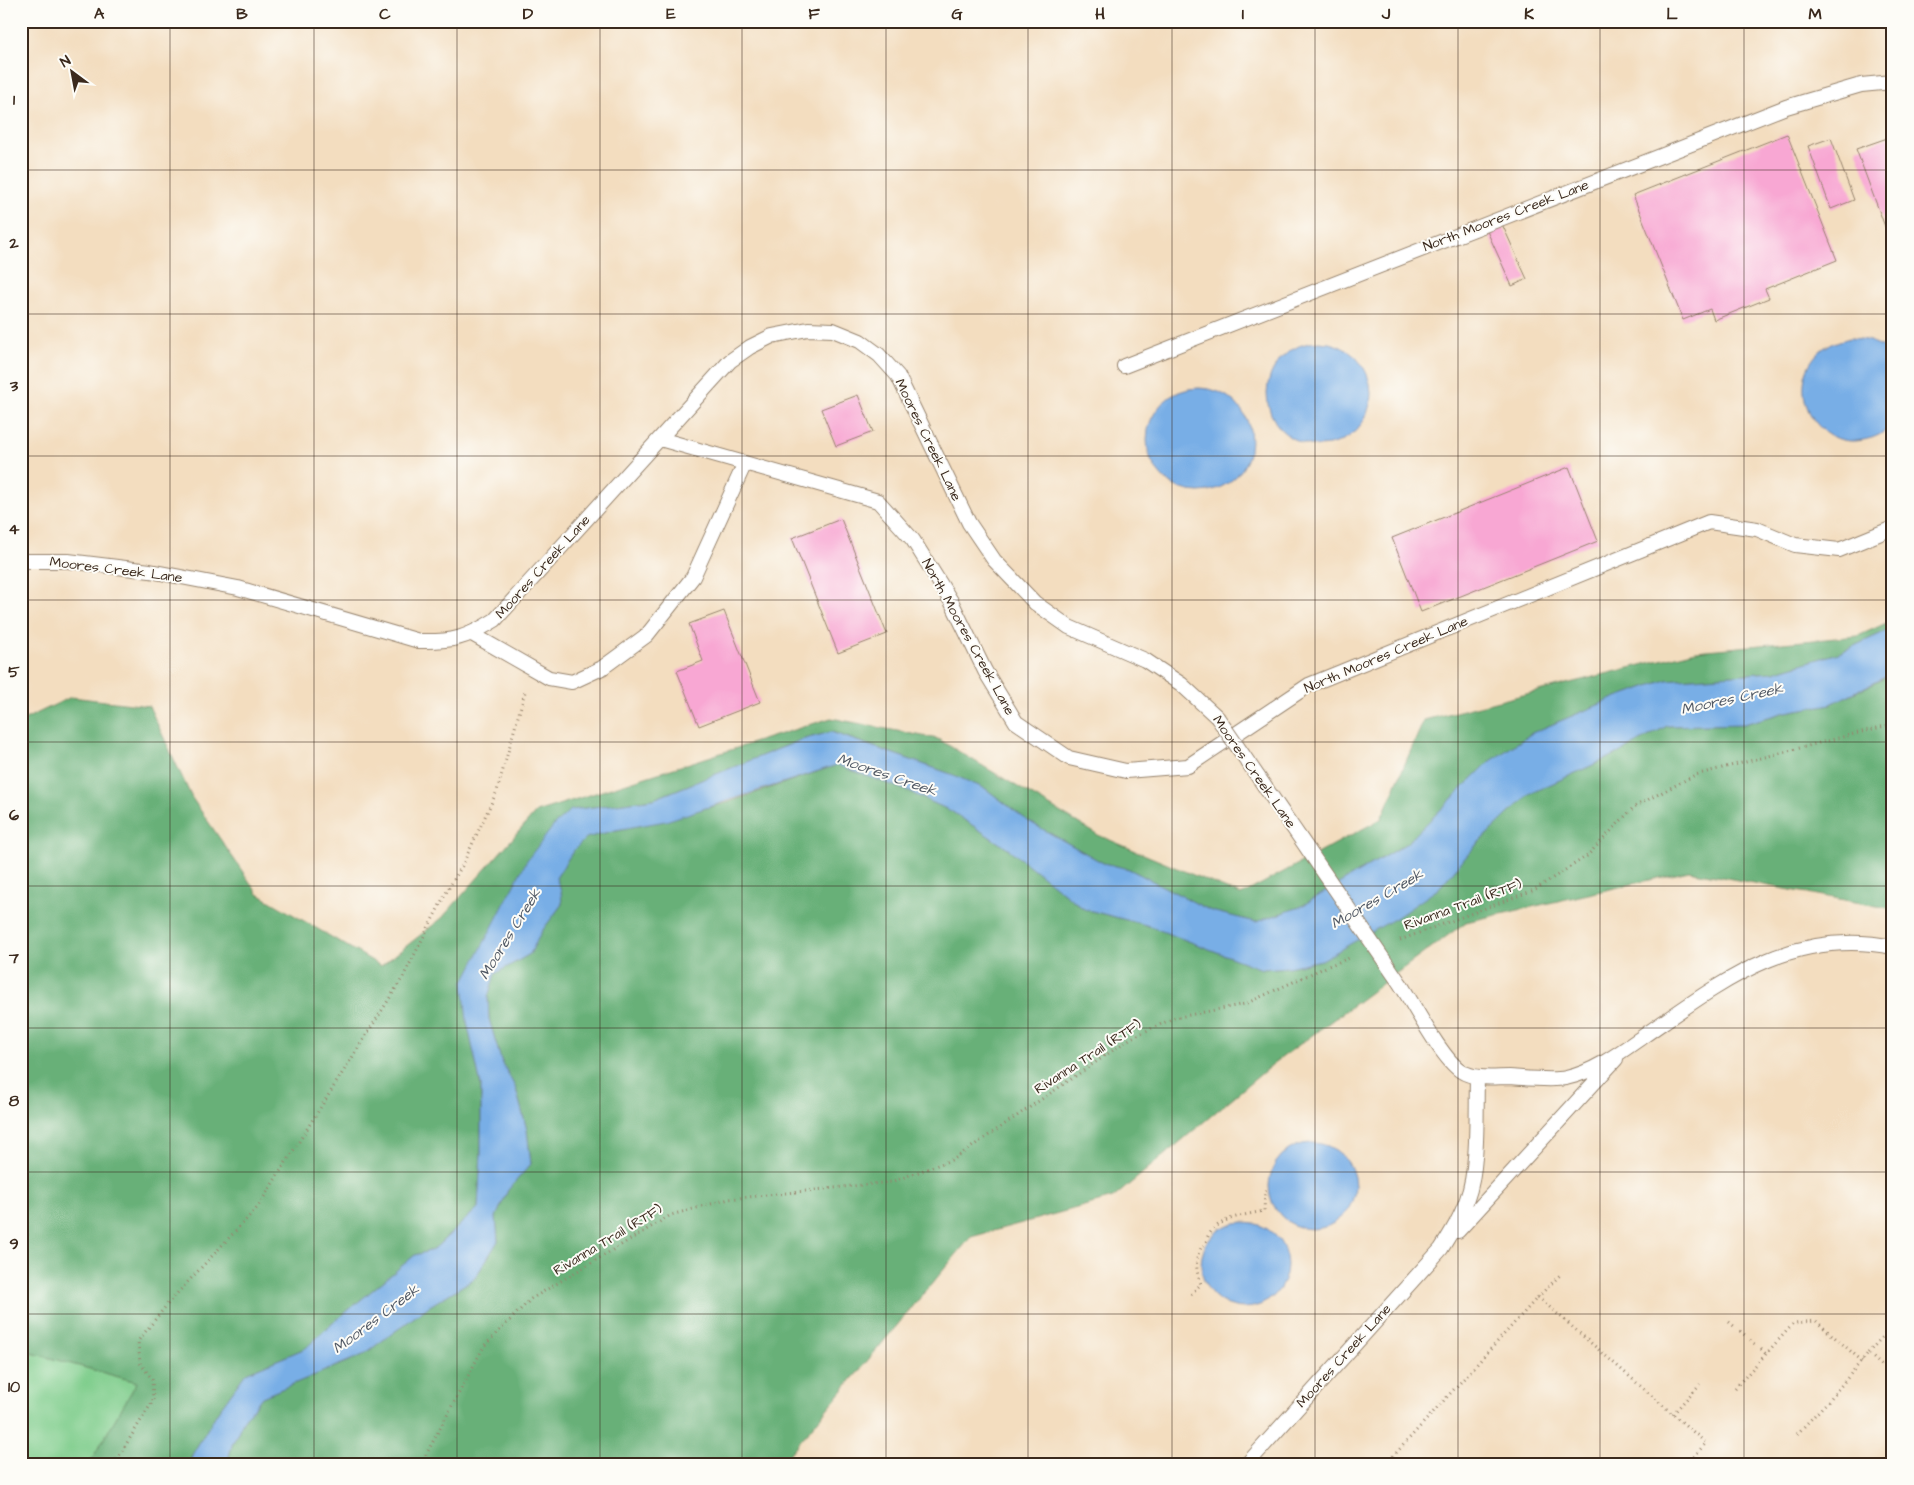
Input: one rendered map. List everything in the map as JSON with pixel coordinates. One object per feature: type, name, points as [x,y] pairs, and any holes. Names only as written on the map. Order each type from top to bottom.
[{"type":"lane","name":"North Moores Creek Lane","points":[[1124,366],[1786,106],[1861,85],[1893,82]]},
{"type":"lane","name":"Moores Creek Lane","points":[[21,561],[68,562],[150,571],[238,588],[419,641],[446,642],[472,634],[495,620],[730,361],[750,347],[772,336],[808,329],[833,330],[860,341],[879,355],[898,376],[969,523],[1001,567],[1035,603],[1068,627],[1145,660],[1182,684],[1217,717],[1401,985],[1448,1060],[1462,1072],[1477,1077],[1565,1078],[1590,1069],[1626,1048],[1713,988],[1750,967],[1793,951],[1839,942],[1868,942],[1893,947]]},
{"type":"lane","name":"North Moores Creek Lane","points":[[660,439],[878,501],[913,540],[942,586],[985,671],[1016,722],[1069,758],[1126,771],[1188,766],[1309,685],[1709,522],[1757,529],[1795,545],[1839,550],[1893,528]]},
{"type":"lane","points":[[472,634],[549,678],[572,682],[602,668],[647,635],[694,578],[745,463]]},
{"type":"lane","name":"Moores Creek Lane","points":[[1247,1464],[1626,1048]]},
{"type":"lane","name":"Moores Creek Lane","points":[[1441,1249],[1454,1229],[1468,1197],[1475,1159],[1477,1077]]},
{"type":"path","points":[[114,1464],[153,1401],[152,1379],[140,1363],[138,1341],[170,1301],[257,1208],[403,977],[447,891],[462,866],[497,791],[532,668]]},
{"type":"path","name":"Rivanna Trail (RTF)","points":[[1393,942],[1534,890],[1588,856],[1634,807],[1695,775],[1893,724]]},
{"type":"path","name":"Rivanna Trail (RTF)","points":[[421,1464],[484,1346],[531,1299],[671,1215],[729,1199],[891,1182],[954,1159],[1131,1038],[1174,1018],[1245,1004],[1328,966],[1356,956]]},
{"type":"path","points":[[1191,1294],[1201,1284],[1197,1274],[1197,1262],[1200,1248],[1206,1244],[1208,1235],[1217,1225],[1264,1211],[1265,1191],[1269,1190]]},
{"type":"path","points":[[1386,1464],[1562,1273]]},
{"type":"path","points":[[1538,1297],[1706,1443],[1687,1464]]},
{"type":"path","points":[[1735,1388],[1794,1323],[1816,1321],[1862,1361]]},
{"type":"path","points":[[1729,1322],[1735,1327]]},
{"type":"path","points":[[1797,1434],[1893,1325]]},
{"type":"path","points":[[1740,1331],[1745,1335]]},
{"type":"path","points":[[1750,1340],[1755,1344]]},
{"type":"path","points":[[1761,1349],[1766,1354]]},
{"type":"path","points":[[1868,1354],[1893,1376]]},
{"type":"path","points":[[1673,1414],[1700,1384]]},
{"type":"green space","points":[[1893,620],[1893,628],[1839,653],[1774,672],[1666,680],[1617,697],[1532,733],[1488,763],[1407,843],[1300,907],[1256,922],[1211,911],[1129,869],[1103,863],[1028,821],[986,789],[951,774],[832,732],[801,740],[654,799],[571,810],[467,1022],[481,1086],[481,1153],[478,1208],[433,1250],[415,1255],[328,1327],[306,1348],[246,1373],[217,1413],[192,1455],[190,1464],[89,1464],[137,1382],[21,1350],[21,721],[71,697],[149,706],[192,798],[258,894],[381,966],[442,918],[536,812],[831,718],[938,739],[1098,835],[1241,895],[1381,819],[1424,720],[1696,651],[1858,636]]},
{"type":"green space","points":[[1893,674],[1893,909],[1689,871],[1466,922],[1273,1064],[1113,1198],[971,1237],[781,1464],[227,1464],[232,1445],[243,1421],[262,1397],[363,1355],[428,1307],[475,1278],[498,1241],[496,1217],[508,1190],[531,1164],[527,1130],[516,1089],[501,1060],[489,1019],[488,997],[495,974],[530,954],[542,931],[562,904],[561,891],[556,878],[573,851],[585,838],[726,803],[837,765],[905,790],[951,811],[1011,851],[1084,909],[1146,925],[1262,969],[1288,967],[1322,960],[1438,889],[1478,843],[1529,794],[1617,754],[1667,726],[1744,724],[1786,712],[1831,704]]},
{"type":"green space","points":[[21,1350],[138,1382],[89,1464],[21,1464]]},
{"type":"water","points":[[1850,338],[1873,342],[1893,354],[1893,424],[1880,435],[1863,440],[1846,440],[1831,435],[1818,426],[1810,412],[1805,397],[1804,382],[1809,366],[1819,352],[1829,345]]},
{"type":"water","points":[[1319,342],[1339,346],[1356,357],[1367,374],[1371,394],[1367,414],[1356,431],[1339,442],[1319,446],[1299,442],[1282,431],[1271,414],[1267,394],[1271,374],[1282,357],[1299,346]]},
{"type":"water","points":[[1199,388],[1219,392],[1236,403],[1247,420],[1251,440],[1247,460],[1236,477],[1219,488],[1199,492],[1179,488],[1162,477],[1151,460],[1147,440],[1151,420],[1162,403],[1179,392]]},
{"type":"water","name":"Moores Creek","points":[[1893,628],[1893,673],[1831,704],[1786,712],[1744,724],[1667,726],[1617,754],[1529,794],[1478,843],[1438,889],[1396,918],[1322,960],[1288,967],[1262,969],[1146,925],[1084,909],[1011,851],[951,811],[905,790],[837,765],[666,821],[616,830],[586,838],[573,851],[556,878],[561,891],[562,904],[542,931],[530,954],[495,974],[488,997],[489,1019],[501,1060],[516,1089],[527,1130],[531,1164],[508,1190],[496,1217],[498,1241],[475,1278],[428,1307],[363,1355],[262,1397],[243,1421],[232,1445],[227,1464],[190,1464],[192,1455],[217,1413],[246,1373],[306,1348],[328,1327],[415,1255],[433,1250],[478,1208],[481,1153],[481,1086],[467,1022],[463,983],[527,860],[555,824],[571,810],[654,799],[801,740],[831,732],[951,774],[986,789],[1028,821],[1103,863],[1129,869],[1211,911],[1256,922],[1300,907],[1407,843],[1488,763],[1532,733],[1617,697],[1666,680],[1774,672],[1839,653]]},
{"type":"water","points":[[1312,1143],[1328,1146],[1336,1150],[1348,1162],[1352,1170],[1355,1186],[1352,1202],[1348,1210],[1336,1222],[1328,1226],[1312,1229],[1296,1226],[1288,1222],[1276,1210],[1272,1202],[1269,1186],[1272,1170],[1276,1162],[1288,1150],[1296,1146]]},
{"type":"water","points":[[1236,1222],[1252,1222],[1261,1225],[1275,1234],[1284,1248],[1287,1265],[1284,1282],[1275,1296],[1261,1305],[1252,1308],[1236,1308],[1220,1301],[1208,1289],[1201,1273],[1201,1257],[1208,1241],[1220,1229]]},
{"type":"building","points":[[1787,134],[1837,260],[1765,289],[1769,298],[1714,320],[1710,309],[1683,320],[1633,195]]},
{"type":"building","points":[[1893,136],[1893,239],[1890,240],[1856,149]]},
{"type":"building","points":[[1831,138],[1854,200],[1831,209],[1808,146]]},
{"type":"building","points":[[1502,224],[1527,279],[1512,286],[1487,231]]},
{"type":"building","points":[[858,395],[873,432],[836,446],[821,409]]},
{"type":"building","points":[[1569,467],[1598,541],[1421,612],[1392,538]]},
{"type":"building","points":[[841,519],[887,634],[838,653],[792,538]]},
{"type":"building","points":[[724,611],[760,702],[699,726],[677,671],[703,661],[689,624]]}]
